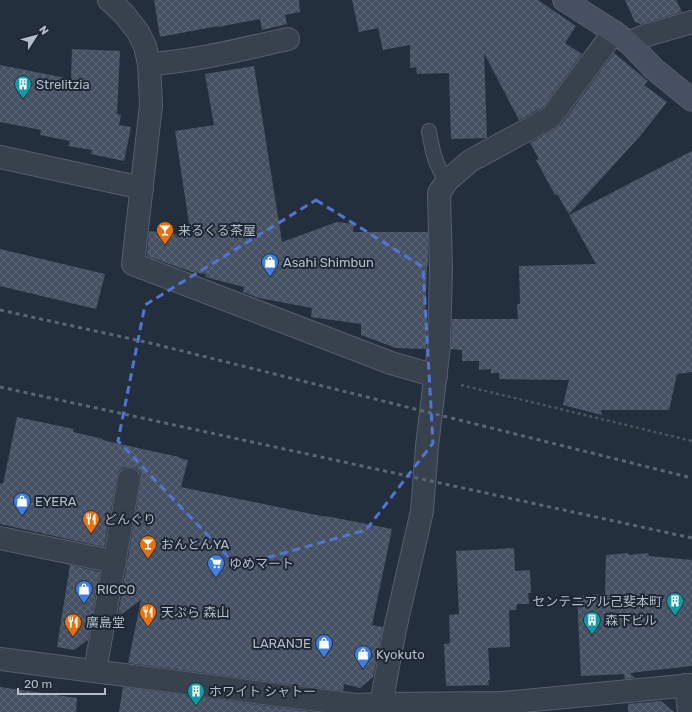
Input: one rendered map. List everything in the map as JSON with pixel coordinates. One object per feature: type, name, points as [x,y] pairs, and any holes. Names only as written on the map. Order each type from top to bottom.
[{"type":"main road","points":[[564,0],[622,38],[654,70],[692,100]]},
{"type":"street","points":[[109,0],[124,14],[138,32],[145,46],[150,64],[152,105],[133,264],[391,363],[436,376]]},
{"type":"street","points":[[381,708],[395,629],[422,511],[427,446],[439,346],[441,270],[439,194],[447,181],[476,157],[551,117],[622,38],[646,35],[692,22]]},
{"type":"street","points":[[150,64],[205,57],[288,39]]},
{"type":"street","points":[[0,157],[142,188]]},
{"type":"street","points":[[95,670],[129,479]]},
{"type":"street","points":[[0,538],[115,562]]},
{"type":"street","points":[[0,658],[381,708],[502,703],[689,685],[689,712]]},
{"type":"lane","points":[[429,131],[435,160],[440,172],[447,181]]},
{"type":"path","points":[[456,384],[692,441]]},
{"type":"highlighted area","points":[[316,200],[423,267],[433,443],[366,530],[237,566],[118,441],[145,305]]},
{"type":"building","points":[[154,0],[299,0],[300,12],[285,15],[287,24],[262,30],[260,19],[160,37]]},
{"type":"building","points":[[352,0],[538,0],[576,26],[565,43],[582,54],[543,107],[519,120],[484,53],[487,138],[451,139],[449,73],[417,74],[416,67],[410,68],[410,45],[383,50],[378,28],[359,32]]},
{"type":"building","points":[[625,0],[676,0],[682,12],[641,24],[635,22]]},
{"type":"building","points":[[72,49],[120,51],[117,114],[121,115],[119,125],[131,127],[124,161],[91,154],[92,150],[68,146],[70,141],[40,135],[41,130],[0,122],[0,65],[71,79]]},
{"type":"building","points":[[614,53],[648,81],[644,85],[667,102],[641,135],[569,214],[557,194],[555,195],[536,160],[539,159],[530,143],[561,125]]},
{"type":"building","points":[[254,66],[282,242],[337,222],[354,224],[353,232],[428,232],[425,317],[427,317],[426,349],[396,348],[361,335],[361,324],[311,317],[312,308],[259,298],[243,292],[244,287],[205,277],[206,274],[192,272],[147,256],[149,231],[191,236],[175,131],[214,125],[205,74]]},
{"type":"building","points":[[692,151],[692,372],[677,374],[669,410],[601,410],[602,415],[563,405],[569,380],[499,379],[499,373],[491,373],[491,369],[479,370],[479,361],[462,361],[462,350],[451,349],[452,319],[518,319],[517,304],[520,304],[519,266],[596,264],[569,215]]},
{"type":"building","points":[[0,249],[105,274],[96,309],[0,286]]},
{"type":"building","points":[[17,417],[74,429],[73,432],[103,439],[102,440],[188,460],[181,487],[392,529],[372,625],[383,627],[373,677],[360,688],[344,684],[343,691],[128,663],[141,600],[119,616],[118,615],[141,474],[137,469],[131,467],[124,467],[119,471],[104,547],[0,524],[0,483],[3,484]]},
{"type":"building","points":[[514,548],[515,571],[530,570],[531,593],[528,593],[529,604],[517,604],[516,610],[509,610],[510,647],[488,648],[489,685],[446,686],[444,644],[450,643],[449,615],[459,614],[456,551]]},
{"type":"building","points":[[628,553],[629,555],[648,553],[649,556],[692,560],[692,666],[630,673],[635,678],[625,679],[624,674],[581,676],[577,596],[605,594],[606,555]]},
{"type":"building","points":[[70,565],[100,572],[88,640],[74,650],[57,647]]},
{"type":"building","points":[[0,687],[77,698],[76,712],[0,712]]},
{"type":"building","points":[[123,687],[313,712],[119,712]]},
{"type":"building","points":[[661,701],[674,712],[628,712],[628,704]]},
{"type":"railway","points":[[0,310],[150,343],[692,478]]},
{"type":"railway","points":[[0,387],[692,538]]},
{"type":"place","name":"Strelitzia","points":[[23,99]]},
{"type":"place","name":"来るくる茶屋","points":[[165,245]]},
{"type":"place","name":"Asahi Shimbun","points":[[270,277]]},
{"type":"place","name":"EYERA","points":[[22,516]]},
{"type":"place","name":"どんぐり","points":[[91,534]]},
{"type":"place","name":"おんとんYA","points":[[148,559]]},
{"type":"place","name":"ゆめマート","points":[[216,578]]},
{"type":"place","name":"RICCO","points":[[84,604]]},
{"type":"place","name":"センテニアル己斐本町","points":[[675,616]]},
{"type":"place","name":"天ぷら 森山","points":[[148,627]]},
{"type":"place","name":"森下ビル","points":[[592,635]]},
{"type":"place","name":"廣島堂","points":[[73,637]]},
{"type":"place","name":"LARANJE","points":[[324,658]]},
{"type":"place","name":"Kyokuto","points":[[363,669]]},
{"type":"place","name":"ホワイト シャトー","points":[[196,706]]}]
